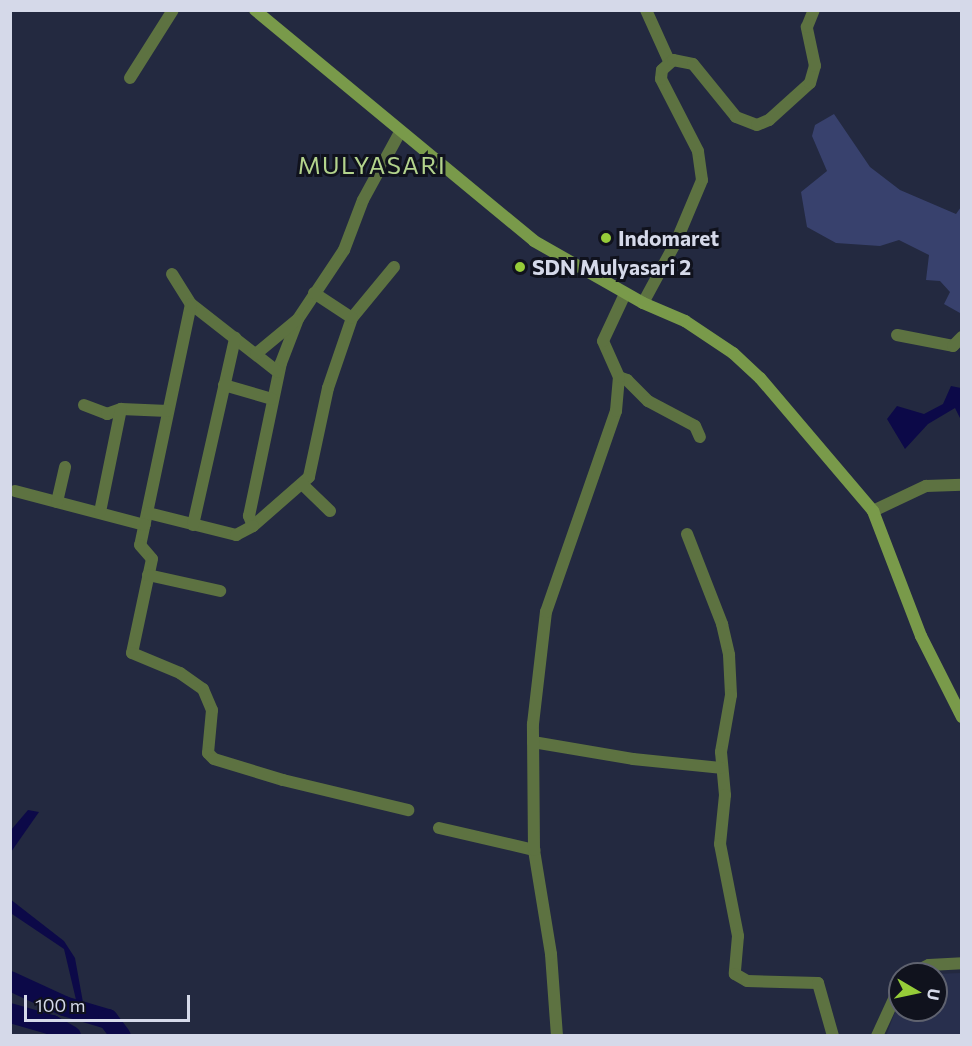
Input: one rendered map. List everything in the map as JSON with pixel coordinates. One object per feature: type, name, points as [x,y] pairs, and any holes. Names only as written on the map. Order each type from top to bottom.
[{"type":"main road","points":[[256,11],[338,77],[399,134],[534,241],[626,294],[685,321],[746,364],[873,510],[921,636],[962,717]]},
{"type":"street","points":[[130,78],[172,10]]},
{"type":"street","points":[[643,303],[676,242],[702,180],[698,151],[661,79],[669,61],[646,10]]},
{"type":"street","points":[[669,61],[682,59],[693,64],[736,117],[757,125],[769,120],[810,83],[815,66],[807,27],[814,10]]},
{"type":"street","points":[[253,526],[249,516],[278,372],[298,319],[344,250],[363,200],[399,134]]},
{"type":"street","points":[[15,491],[100,512],[193,525],[236,535],[253,526],[309,477],[328,388],[352,318],[394,267]]},
{"type":"street","points":[[172,274],[191,304],[278,372]]},
{"type":"street","points":[[314,293],[352,318]]},
{"type":"street","points":[[557,1035],[551,954],[534,850],[533,742],[546,612],[616,411],[619,377],[603,341],[626,294]]},
{"type":"street","points":[[191,304],[140,545],[152,559],[132,653],[180,673],[203,689],[212,710],[210,756],[283,780],[408,810]]},
{"type":"street","points":[[256,354],[298,319]]},
{"type":"street","points":[[897,335],[953,346],[962,337]]},
{"type":"street","points":[[193,525],[235,338]]},
{"type":"street","points":[[619,377],[627,380],[648,401],[695,426],[700,436]]},
{"type":"street","points":[[224,385],[272,399]]},
{"type":"street","points":[[84,405],[107,414],[121,409],[168,411]]},
{"type":"street","points":[[100,512],[121,409]]},
{"type":"street","points":[[57,502],[65,467]]},
{"type":"street","points":[[302,484],[330,511]]},
{"type":"street","points":[[873,510],[926,486],[962,485]]},
{"type":"street","points":[[687,534],[722,624],[729,655],[731,695],[721,768],[725,795],[720,844],[738,936],[735,974],[747,981],[818,983],[833,1035]]},
{"type":"street","points":[[148,575],[219,591]]},
{"type":"street","points":[[533,742],[633,759],[721,768]]},
{"type":"street","points":[[439,828],[534,850]]},
{"type":"street","points":[[877,1035],[888,1012]]},
{"type":"shaded area","points":[[834,114],[870,167],[900,190],[956,214],[961,207],[960,313],[944,304],[950,292],[940,281],[926,280],[929,255],[899,240],[880,246],[836,243],[807,227],[801,192],[827,171],[812,136],[815,125]]},
{"type":"shaded area","points":[[951,386],[961,388],[961,420],[955,408],[928,424],[905,449],[887,419],[897,406],[924,414],[943,404]]},
{"type":"shaded area","points":[[28,810],[39,812],[11,852],[11,830]]},
{"type":"shaded area","points":[[10,899],[64,941],[75,958],[84,1008],[64,1006],[77,1004],[64,949],[12,914]]},
{"type":"shaded area","points":[[961,973],[961,1035],[886,1036],[891,1022],[948,1022],[948,974]]},
{"type":"waterway","points":[[10,981],[64,1006],[108,1019],[121,1036]]},
{"type":"waterway","points":[[10,1013],[52,1025],[71,1036]]},
{"type":"place","name":"Indomaret","points":[[606,238]]},
{"type":"place","name":"SDN Mulyasari 2","points":[[520,267]]},
{"type":"district","name":"MULYASARI","points":[[372,165]]}]
